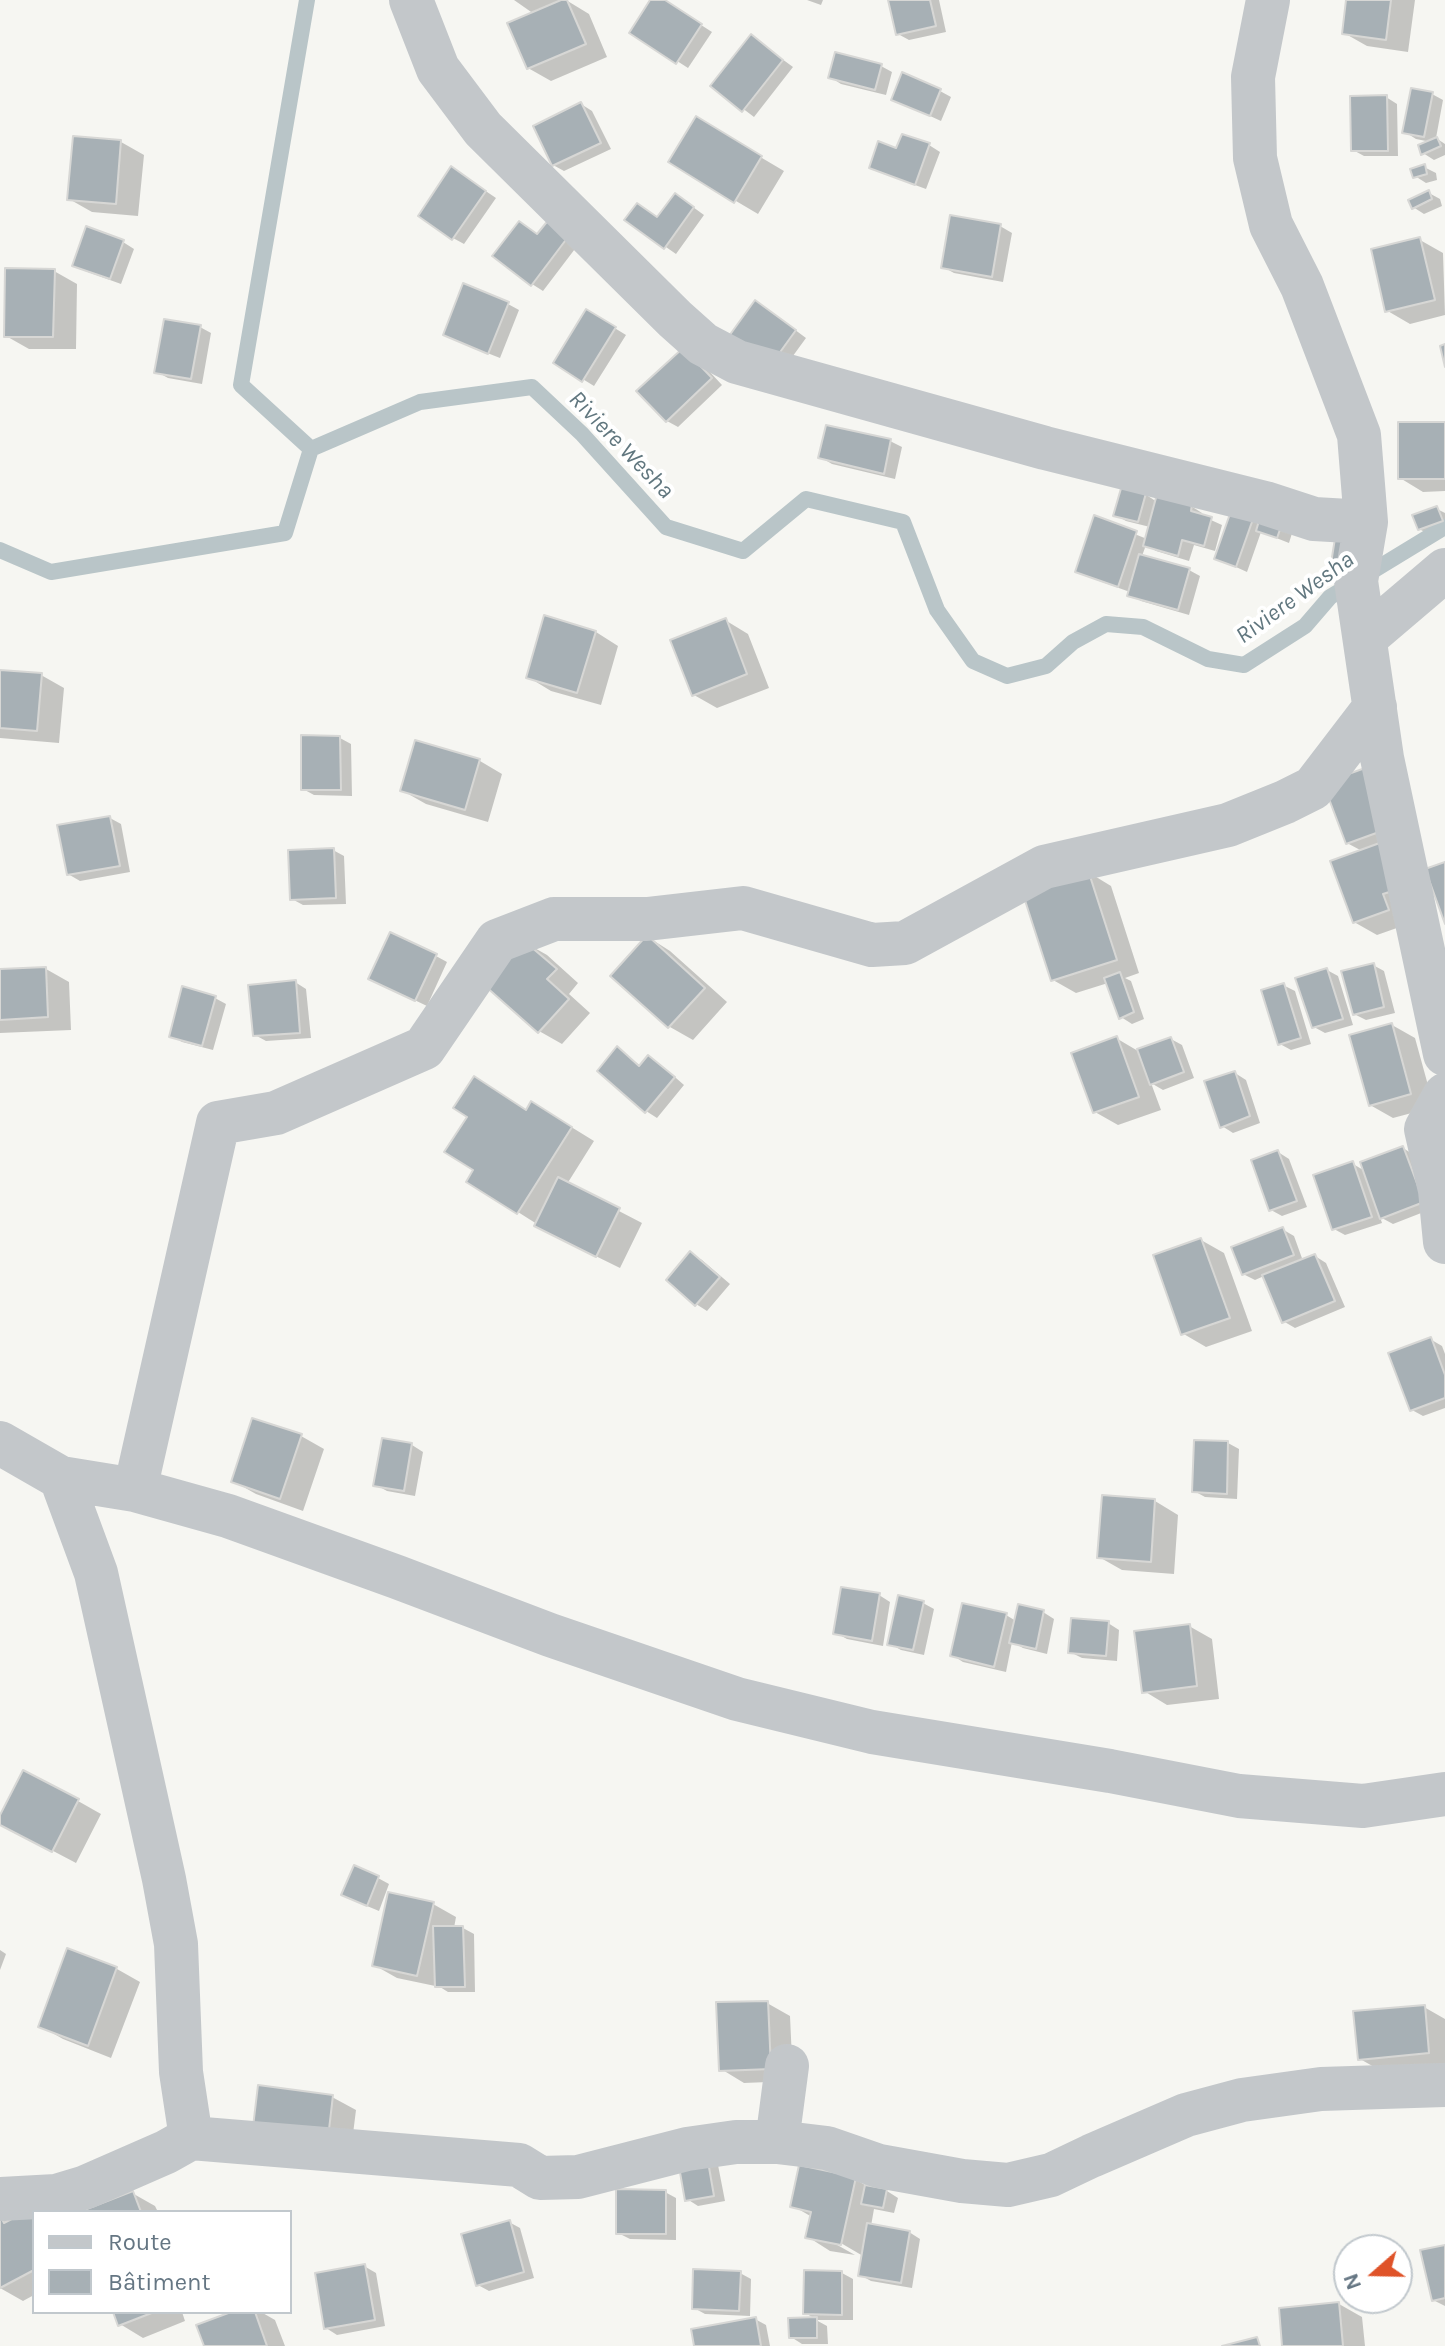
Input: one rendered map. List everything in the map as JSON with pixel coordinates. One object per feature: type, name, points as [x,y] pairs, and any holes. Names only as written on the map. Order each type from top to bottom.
[{"type":"street","points":[[411,0],[438,69],[483,129],[703,344],[737,362],[1045,448],[1265,503],[1314,519],[1366,522]]},
{"type":"street","points":[[1268,0],[1253,77],[1255,158],[1271,225],[1302,286],[1359,435],[1366,522],[1356,581],[1382,758],[1445,1054]]},
{"type":"street","points":[[1365,638],[1445,570]]},
{"type":"street","points":[[135,1490],[218,1123],[276,1113],[424,1048],[497,941],[554,919],[647,919],[743,908],[872,945],[905,943],[1044,867],[1228,825],[1313,788],[1375,707]]},
{"type":"street","points":[[1445,1095],[1426,1129],[1440,1190],[1445,1242]]},
{"type":"street","points":[[0,1443],[61,1478],[135,1490],[228,1516],[550,1635],[737,1699],[872,1732],[1110,1771],[1239,1796],[1363,1806],[1445,1794]]},
{"type":"street","points":[[61,1478],[96,1573],[166,1892],[176,1944],[181,2072],[191,2138]]},
{"type":"street","points":[[777,2142],[787,2066]]},
{"type":"street","points":[[0,2199],[56,2196],[86,2187],[191,2138],[519,2165],[540,2178],[578,2177],[687,2149],[736,2142],[777,2142],[827,2148],[879,2166],[962,2181],[1008,2185],[1051,2175],[1186,2115],[1242,2100],[1321,2089],[1445,2085]]},
{"type":"building","points":[[567,0],[586,44],[527,69],[507,23]]},
{"type":"building","points":[[650,0],[665,0],[702,24],[676,64],[629,33]]},
{"type":"building","points":[[888,0],[930,0],[936,26],[896,35]]},
{"type":"building","points":[[1346,0],[1391,0],[1386,40],[1342,34]]},
{"type":"building","points":[[751,34],[783,60],[742,112],[710,86]]},
{"type":"building","points":[[835,52],[882,64],[875,90],[828,78]]},
{"type":"building","points":[[902,72],[941,89],[930,116],[891,100]]},
{"type":"building","points":[[1411,88],[1433,92],[1424,137],[1402,133]]},
{"type":"building","points":[[1387,95],[1388,151],[1351,151],[1350,96]]},
{"type":"building","points":[[581,102],[601,143],[552,166],[533,126]]},
{"type":"building","points":[[696,116],[762,156],[734,203],[668,162]]},
{"type":"building","points":[[902,134],[930,143],[915,185],[869,168],[878,141],[896,148]]},
{"type":"building","points":[[73,136],[121,140],[116,204],[67,200]]},
{"type":"building","points":[[1437,137],[1441,146],[1421,155],[1418,145]]},
{"type":"building","points":[[1425,164],[1427,174],[1413,178],[1410,169]]},
{"type":"building","points":[[451,166],[486,191],[452,240],[418,216]]},
{"type":"building","points":[[1429,190],[1432,199],[1412,209],[1408,200]]},
{"type":"building","points":[[675,193],[694,207],[664,249],[624,220],[637,203],[657,217]]},
{"type":"building","points":[[950,215],[1001,224],[992,277],[941,268]]},
{"type":"building","points":[[550,218],[571,233],[531,286],[492,256],[519,221],[537,234]]},
{"type":"building","points":[[86,226],[124,240],[110,279],[72,266]]},
{"type":"building","points":[[1420,237],[1435,300],[1385,312],[1371,249]]},
{"type":"building","points":[[5,268],[55,269],[53,337],[4,337]]},
{"type":"building","points":[[463,283],[509,302],[488,354],[443,335]]},
{"type":"building","points":[[755,300],[796,330],[770,366],[729,336]]},
{"type":"building","points":[[586,309],[616,327],[582,382],[553,363]]},
{"type":"building","points":[[164,319],[201,325],[191,379],[154,373]]},
{"type":"building","points":[[1445,344],[1445,367],[1440,346]]},
{"type":"building","points":[[683,348],[712,378],[666,422],[636,391]]},
{"type":"building","points":[[1398,422],[1445,422],[1445,479],[1398,479]]},
{"type":"building","points":[[826,425],[891,439],[884,474],[818,458]]},
{"type":"building","points":[[1122,485],[1146,493],[1138,522],[1113,516]]},
{"type":"building","points":[[1157,494],[1192,504],[1191,511],[1212,517],[1204,546],[1182,540],[1178,556],[1143,546]]},
{"type":"building","points":[[1437,506],[1443,521],[1418,530],[1412,515]]},
{"type":"building","points":[[1231,511],[1253,519],[1236,567],[1214,559]]},
{"type":"building","points":[[1261,514],[1283,521],[1277,538],[1256,531]]},
{"type":"building","points":[[1094,515],[1137,531],[1118,587],[1075,572]]},
{"type":"building","points":[[1336,532],[1355,535],[1348,579],[1329,576]]},
{"type":"building","points":[[1139,554],[1190,568],[1178,610],[1127,596]]},
{"type":"building","points":[[544,615],[596,631],[577,693],[526,678]]},
{"type":"building","points":[[726,618],[747,674],[692,696],[670,640]]},
{"type":"building","points":[[0,670],[42,673],[37,731],[0,728]]},
{"type":"building","points":[[301,735],[340,736],[341,790],[301,790]]},
{"type":"building","points":[[415,740],[480,759],[465,810],[400,791]]},
{"type":"building","points":[[1368,767],[1390,828],[1346,844],[1323,783]]},
{"type":"building","points":[[110,816],[120,866],[67,875],[57,825]]},
{"type":"building","points":[[1388,840],[1405,887],[1383,894],[1389,910],[1353,923],[1330,861]]},
{"type":"building","points":[[334,848],[336,898],[290,900],[288,850]]},
{"type":"building","points":[[1445,862],[1445,924],[1425,869]]},
{"type":"building","points":[[1088,870],[1117,960],[1051,981],[1022,891]]},
{"type":"building","points":[[390,932],[437,954],[415,1001],[368,979]]},
{"type":"building","points":[[647,935],[705,988],[668,1028],[610,976]]},
{"type":"building","points":[[523,940],[557,969],[547,979],[569,999],[538,1033],[484,985]]},
{"type":"building","points":[[1374,963],[1384,1007],[1353,1015],[1341,971]]},
{"type":"building","points":[[46,967],[48,1017],[0,1020],[0,969]]},
{"type":"building","points":[[1327,968],[1343,1019],[1312,1028],[1295,978]]},
{"type":"building","points":[[1120,972],[1134,1012],[1119,1019],[1104,978]]},
{"type":"building","points":[[296,980],[300,1033],[253,1036],[248,985]]},
{"type":"building","points":[[1284,983],[1301,1038],[1278,1045],[1261,990]]},
{"type":"building","points":[[182,986],[216,996],[202,1046],[169,1037]]},
{"type":"building","points":[[1392,1023],[1411,1094],[1369,1106],[1349,1035]]},
{"type":"building","points":[[1117,1036],[1139,1097],[1093,1113],[1071,1053]]},
{"type":"building","points":[[1171,1037],[1184,1072],[1150,1085],[1137,1049]]},
{"type":"building","points":[[617,1046],[639,1066],[648,1055],[675,1077],[645,1113],[597,1071]]},
{"type":"building","points":[[1235,1071],[1250,1116],[1220,1128],[1204,1081]]},
{"type":"building","points":[[474,1076],[526,1110],[531,1101],[572,1127],[517,1214],[466,1182],[473,1170],[444,1152],[467,1117],[453,1108]]},
{"type":"building","points":[[1403,1146],[1424,1202],[1380,1219],[1360,1162]]},
{"type":"building","points":[[1278,1150],[1297,1201],[1269,1211],[1251,1160]]},
{"type":"building","points":[[1353,1161],[1372,1217],[1332,1230],[1313,1175]]},
{"type":"building","points":[[558,1177],[620,1208],[596,1257],[534,1226]]},
{"type":"building","points":[[1283,1227],[1294,1255],[1242,1275],[1231,1247]]},
{"type":"building","points":[[1201,1238],[1230,1318],[1181,1335],[1153,1255]]},
{"type":"building","points":[[690,1251],[720,1277],[695,1306],[666,1280]]},
{"type":"building","points":[[1315,1254],[1335,1301],[1282,1323],[1262,1275]]},
{"type":"building","points":[[1431,1337],[1445,1375],[1445,1398],[1410,1411],[1388,1353]]},
{"type":"building","points":[[252,1418],[302,1434],[280,1499],[231,1482]]},
{"type":"building","points":[[382,1438],[412,1443],[404,1491],[373,1486]]},
{"type":"building","points":[[1194,1440],[1228,1441],[1227,1494],[1192,1492]]},
{"type":"building","points":[[1102,1495],[1155,1499],[1151,1562],[1097,1558]]},
{"type":"building","points":[[841,1587],[880,1593],[872,1641],[833,1634]]},
{"type":"building","points":[[898,1595],[924,1601],[913,1650],[887,1645]]},
{"type":"building","points":[[962,1603],[1007,1613],[994,1667],[950,1656]]},
{"type":"building","points":[[1018,1604],[1044,1610],[1036,1649],[1009,1643]]},
{"type":"building","points":[[1071,1618],[1109,1621],[1106,1656],[1068,1653]]},
{"type":"building","points":[[1190,1624],[1197,1686],[1142,1693],[1134,1631]]},
{"type":"building","points":[[23,1770],[79,1799],[52,1852],[0,1825],[0,1815]]},
{"type":"building","points":[[354,1865],[379,1876],[367,1906],[341,1895]]},
{"type":"building","points":[[388,1892],[434,1902],[417,1976],[372,1966]]},
{"type":"building","points":[[433,1926],[463,1926],[465,1987],[435,1987]]},
{"type":"building","points":[[67,1948],[117,1967],[88,2046],[38,2027]]},
{"type":"building","points":[[768,2001],[771,2069],[719,2071],[716,2002]]},
{"type":"building","points":[[1425,2005],[1429,2053],[1358,2060],[1353,2011]]},
{"type":"building","points":[[258,2085],[333,2095],[328,2138],[253,2127]]},
{"type":"building","points":[[707,2156],[714,2196],[685,2201],[678,2161]]},
{"type":"building","points":[[799,2165],[856,2177],[841,2245],[805,2238],[811,2212],[790,2207]]},
{"type":"building","points":[[865,2185],[887,2189],[883,2208],[861,2204]]},
{"type":"building","points":[[616,2189],[666,2190],[666,2234],[616,2234]]},
{"type":"building","points":[[133,2191],[140,2210],[84,2210]]},
{"type":"building","points":[[38,2205],[32,2210],[32,2271],[0,2288],[0,2215],[4,2223]]},
{"type":"building","points":[[510,2220],[524,2272],[476,2286],[461,2234]]},
{"type":"building","points":[[867,2223],[910,2231],[901,2283],[858,2276]]},
{"type":"building","points":[[1445,2245],[1445,2298],[1432,2301],[1420,2250]]},
{"type":"building","points":[[365,2264],[375,2320],[324,2329],[315,2273]]},
{"type":"building","points":[[693,2269],[741,2271],[739,2311],[692,2309]]},
{"type":"building","points":[[804,2270],[842,2271],[842,2315],[803,2314]]},
{"type":"building","points":[[1333,2303],[1333,2314],[1340,2314],[1343,2346],[1282,2346],[1279,2308]]},
{"type":"building","points":[[114,2314],[149,2314],[118,2326]]},
{"type":"building","points":[[226,2314],[256,2314],[267,2346],[204,2346],[196,2325]]},
{"type":"building","points":[[756,2317],[761,2346],[694,2346],[691,2329]]},
{"type":"building","points":[[817,2317],[817,2338],[789,2338],[788,2318]]},
{"type":"building","points":[[1257,2337],[1260,2346],[1222,2346]]},
{"type":"waterway","points":[[307,0],[241,385],[311,449]]},
{"type":"waterway","name":"Riviere Wesha","points":[[0,550],[51,572],[285,533],[311,449],[420,402],[532,387],[582,434],[666,527],[743,551],[806,499],[903,522],[937,610],[973,661],[1007,676],[1046,666],[1073,642],[1106,624],[1143,627],[1208,659],[1244,665],[1305,626],[1330,597],[1445,527]]}]
